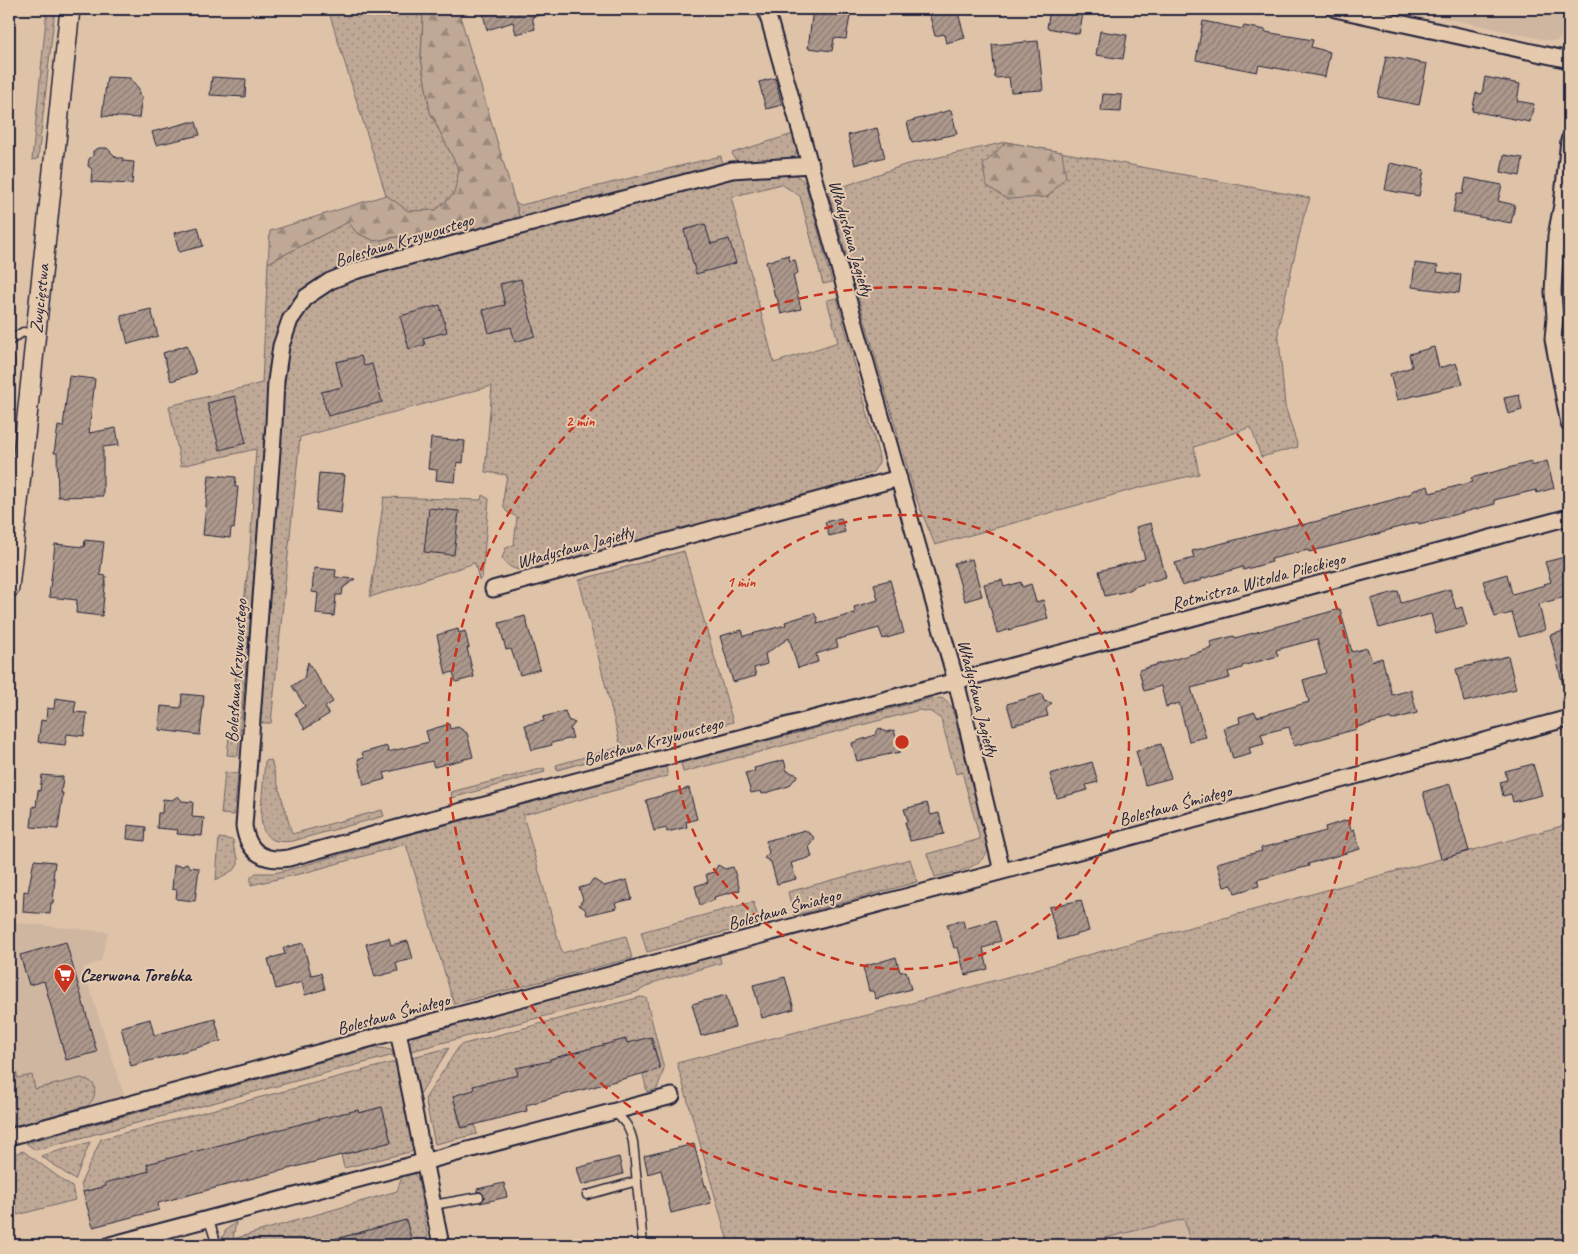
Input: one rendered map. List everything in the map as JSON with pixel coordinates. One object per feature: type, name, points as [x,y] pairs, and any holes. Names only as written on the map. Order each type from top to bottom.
[{"type":"street","name":"Zwycięstwa","points":[[9,588],[70,9]]},
{"type":"street","name":"Władysława Jagiełły","points":[[766,9],[956,681],[1002,871]]},
{"type":"street","points":[[1334,9],[1569,60]]},
{"type":"street","points":[[1569,140],[1562,205],[1556,236],[1553,292],[1562,316],[1553,339],[1569,424]]},
{"type":"street","name":"Bolesława Krzywoustego","points":[[811,165],[732,170],[355,271],[330,281],[306,296],[290,320],[281,346],[276,381],[245,807],[245,835],[254,850],[262,856],[273,859],[289,858],[956,681]]},
{"type":"street","name":"Władysława Jagiełły","points":[[493,589],[899,478]]},
{"type":"street","name":"Rotmistrza Witolda Pileckiego","points":[[956,681],[1569,517]]},
{"type":"street","name":"Bolesława Śmiałego","points":[[9,1137],[1569,718]]},
{"type":"street","points":[[398,1032],[441,1245]]},
{"type":"street","points":[[110,1245],[672,1096]]},
{"type":"lane","points":[[9,341],[23,332],[36,334]]},
{"type":"lane","points":[[613,1112],[624,1121],[630,1130],[643,1245]]},
{"type":"lane","points":[[587,1194],[637,1181]]},
{"type":"lane","points":[[433,1205],[478,1197]]},
{"type":"lane","points":[[209,1220],[217,1245]]},
{"type":"shaded area","points":[[1405,9],[1569,9],[1569,14],[1561,38],[1557,41],[1551,41]]},
{"type":"shaded area","points":[[9,922],[108,932],[101,961],[83,968],[124,1095],[23,1124],[9,1125]]},
{"type":"shaded area","points":[[1184,1218],[1191,1245],[1075,1245]]},
{"type":"green space","points":[[47,9],[55,9],[38,159],[32,160]]},
{"type":"green space","points":[[328,9],[416,9],[423,17],[421,57],[430,112],[459,170],[454,194],[436,210],[408,211],[386,195]]},
{"type":"green space","points":[[416,9],[458,9],[520,219],[435,243],[421,238],[401,236],[375,241],[357,233],[348,222],[268,263],[270,231],[386,195],[408,211],[436,210],[454,194],[459,170],[430,112],[421,57],[423,17]]},
{"type":"green space","points":[[793,134],[797,149],[795,157],[788,160],[744,164],[735,159],[732,153]]},
{"type":"green space","points":[[1006,142],[1310,198],[1303,219],[1278,328],[1285,406],[1298,447],[1261,457],[1251,427],[1194,447],[1199,474],[1142,487],[935,545],[916,498],[828,192],[904,165]]},
{"type":"green space","points":[[1006,142],[1062,152],[1066,177],[1047,197],[1007,199],[986,185],[983,165]]},
{"type":"green space","points":[[721,156],[722,164],[720,167],[520,219],[514,202],[521,205]]},
{"type":"green space","points":[[784,173],[796,175],[805,182],[832,282],[823,284],[800,196],[781,184],[731,197],[774,363],[838,342],[827,300],[837,298],[879,457],[879,463],[872,473],[855,478],[856,482],[523,570],[510,566],[502,558],[506,548],[514,545],[517,517],[507,512],[504,508],[503,498],[507,475],[485,472],[492,386],[300,437],[271,723],[258,723],[285,354],[297,320],[307,305],[321,294],[354,277],[722,180]]},
{"type":"green space","points":[[348,222],[357,233],[375,241],[401,236],[421,238],[435,243],[349,265],[324,277],[303,289],[283,318],[266,442],[238,756],[227,755],[250,549],[256,449],[181,466],[169,406],[262,383],[268,263]]},
{"type":"green space","points":[[12,350],[15,361],[9,425],[9,352]]},
{"type":"green space","points":[[482,495],[489,499],[482,578],[479,580],[475,563],[370,597],[384,497],[481,500]]},
{"type":"green space","points":[[684,551],[733,722],[557,770],[556,765],[621,747],[579,580]]},
{"type":"green space","points":[[942,698],[952,707],[989,849],[979,862],[959,871],[935,877],[927,854],[980,839],[962,772],[956,774],[941,719],[931,712],[919,710],[683,772],[681,763],[929,699]]},
{"type":"green space","points":[[271,760],[292,834],[382,810],[384,816],[293,841],[282,842],[273,840],[267,836],[264,830],[261,815],[265,761]]},
{"type":"green space","points":[[666,767],[668,776],[523,815],[562,953],[626,936],[632,958],[454,1004],[406,844],[304,873],[251,885],[251,877],[256,873],[274,873],[295,868],[404,836]]},
{"type":"green space","points":[[544,768],[545,772],[452,798],[451,792]]},
{"type":"green space","points":[[225,772],[238,774],[234,815],[221,814]]},
{"type":"green space","points":[[1569,824],[1569,1245],[1191,1245],[1184,1219],[1075,1245],[729,1245],[677,1063],[864,1016]]},
{"type":"green space","points":[[219,838],[233,840],[238,864],[235,869],[216,880]]},
{"type":"green space","points":[[910,859],[917,882],[794,916],[788,892]]},
{"type":"green space","points":[[753,902],[760,923],[647,952],[641,932]]},
{"type":"green space","points":[[719,954],[721,963],[655,982],[637,992],[411,1051],[409,1043],[415,1036]]},
{"type":"green space","points":[[641,997],[646,998],[664,1069],[657,1089],[647,1092],[643,1074],[660,1069],[652,1037],[627,1043],[626,1039],[550,1059],[550,1063],[528,1069],[527,1066],[517,1068],[519,1079],[495,1081],[474,1086],[475,1090],[453,1096],[461,1128],[475,1125],[477,1134],[435,1144],[425,1099],[460,1045]]},
{"type":"green space","points":[[376,1047],[391,1050],[394,1055],[35,1150],[26,1143]]},
{"type":"green space","points":[[9,1048],[18,1078],[32,1075],[35,1089],[81,1078],[90,1081],[94,1085],[95,1094],[93,1099],[87,1106],[23,1124],[9,1125]]},
{"type":"green space","points":[[449,1048],[420,1094],[412,1057]]},
{"type":"green space","points":[[395,1062],[414,1151],[344,1168],[341,1155],[391,1142],[382,1107],[359,1113],[357,1110],[260,1139],[258,1135],[147,1165],[150,1175],[105,1183],[106,1186],[83,1192],[81,1183],[101,1139]]},
{"type":"green space","points":[[90,1142],[75,1180],[41,1156]]},
{"type":"green space","points":[[23,1151],[72,1187],[75,1200],[17,1215],[9,1170],[9,1159]]},
{"type":"green space","points":[[413,1172],[418,1179],[429,1245],[413,1245],[406,1220],[313,1245],[308,1245],[305,1240],[285,1245],[224,1245],[222,1241],[220,1242],[226,1230],[236,1222],[233,1239],[397,1191],[403,1174]]},
{"type":"building","points":[[482,9],[545,9],[546,14],[532,17],[535,29],[516,34],[513,22],[487,30]]},
{"type":"building","points":[[813,9],[839,9],[838,14],[850,16],[846,39],[834,38],[832,51],[808,48]]},
{"type":"building","points":[[928,9],[957,9],[965,38],[946,43],[944,34],[935,36]]},
{"type":"building","points":[[1050,9],[1084,9],[1079,34],[1047,28]]},
{"type":"building","points":[[1203,21],[1243,29],[1244,26],[1266,30],[1265,32],[1313,40],[1311,47],[1330,52],[1325,77],[1259,65],[1257,72],[1196,60]]},
{"type":"building","points":[[1100,31],[1127,35],[1123,59],[1096,55]]},
{"type":"building","points":[[1038,41],[1043,90],[1011,92],[1009,77],[995,78],[992,45]]},
{"type":"building","points":[[1386,56],[1427,64],[1419,105],[1378,97]]},
{"type":"building","points":[[107,77],[130,78],[139,89],[139,95],[142,96],[139,118],[102,116]]},
{"type":"building","points":[[212,77],[246,79],[245,97],[210,95]]},
{"type":"building","points":[[1485,77],[1520,84],[1517,101],[1534,104],[1530,122],[1472,111],[1476,93],[1482,94]]},
{"type":"building","points":[[775,78],[782,105],[766,109],[759,82]]},
{"type":"building","points":[[1103,94],[1122,95],[1121,112],[1101,111]]},
{"type":"building","points":[[951,110],[957,134],[912,143],[907,122]]},
{"type":"building","points":[[196,122],[200,135],[156,145],[152,132]]},
{"type":"building","points":[[877,128],[885,157],[855,165],[848,135]]},
{"type":"building","points":[[99,148],[107,148],[117,158],[123,158],[123,161],[134,162],[132,184],[91,182],[92,169],[88,166],[89,159],[93,156],[93,151]]},
{"type":"building","points":[[1504,155],[1523,158],[1520,176],[1501,172]]},
{"type":"building","points":[[1390,163],[1424,170],[1419,196],[1385,190]]},
{"type":"building","points":[[1466,178],[1502,185],[1498,201],[1515,205],[1511,223],[1453,212],[1457,193],[1463,194]]},
{"type":"building","points":[[705,224],[711,244],[729,239],[736,263],[696,274],[684,230]]},
{"type":"building","points":[[198,227],[203,246],[179,252],[174,233]]},
{"type":"building","points":[[788,255],[790,261],[795,260],[798,273],[793,275],[801,309],[781,314],[766,262]]},
{"type":"building","points":[[1415,263],[1438,266],[1437,272],[1461,275],[1459,293],[1412,287]]},
{"type":"building","points":[[521,279],[535,336],[515,342],[511,327],[489,333],[483,310],[505,305],[500,284]]},
{"type":"building","points":[[440,305],[447,332],[423,338],[425,345],[409,349],[400,316]]},
{"type":"building","points":[[151,309],[158,336],[128,344],[121,316]]},
{"type":"building","points":[[187,345],[196,373],[171,381],[163,353]]},
{"type":"building","points":[[1434,347],[1439,368],[1456,363],[1463,384],[1397,400],[1390,374],[1412,367],[1409,354]]},
{"type":"building","points":[[361,356],[364,366],[372,364],[382,402],[328,416],[321,392],[342,387],[336,362]]},
{"type":"building","points":[[69,376],[95,379],[89,433],[116,428],[119,445],[103,447],[103,496],[58,497],[57,453],[54,453],[58,426],[63,427]]},
{"type":"building","points":[[1519,395],[1522,410],[1508,414],[1504,398]]},
{"type":"building","points":[[235,396],[246,443],[220,450],[207,403]]},
{"type":"building","points":[[431,438],[465,441],[463,463],[457,462],[455,482],[436,480],[437,470],[428,469]]},
{"type":"building","points":[[1547,461],[1554,488],[1537,493],[1536,490],[1494,500],[1495,504],[1419,524],[1418,522],[1309,552],[1308,550],[1271,559],[1272,562],[1243,570],[1243,567],[1182,586],[1175,563],[1194,558],[1192,551],[1302,523],[1302,525],[1342,515],[1342,513],[1392,500],[1428,486],[1430,493],[1473,482],[1471,478],[1531,462],[1532,466]]},
{"type":"building","points":[[319,473],[345,475],[341,513],[316,510]]},
{"type":"building","points":[[209,475],[236,477],[235,487],[238,487],[234,529],[231,528],[230,538],[203,535]]},
{"type":"building","points":[[429,508],[459,511],[454,555],[424,552]]},
{"type":"building","points":[[841,518],[845,532],[829,536],[825,522]]},
{"type":"building","points":[[1151,523],[1166,577],[1133,587],[1128,591],[1105,596],[1099,571],[1145,559],[1136,527]]},
{"type":"building","points":[[85,540],[104,542],[100,575],[106,576],[102,616],[76,613],[77,600],[49,597],[55,544],[84,547]]},
{"type":"building","points":[[1569,556],[1569,596],[1539,604],[1545,630],[1519,637],[1512,613],[1495,617],[1483,581],[1507,574],[1512,594],[1545,585],[1551,582],[1545,562]]},
{"type":"building","points":[[972,559],[982,596],[965,601],[954,563]]},
{"type":"building","points":[[314,568],[336,570],[335,577],[355,579],[343,588],[342,595],[336,595],[334,616],[316,614],[318,593],[312,592]]},
{"type":"building","points":[[890,580],[904,633],[883,639],[879,628],[836,640],[838,647],[816,654],[818,662],[798,668],[789,638],[765,654],[767,664],[754,668],[756,676],[733,682],[720,636],[742,630],[744,636],[786,625],[785,622],[814,613],[818,619],[817,624],[855,613],[854,607],[878,600],[874,584]]},
{"type":"building","points":[[1002,580],[1004,587],[1021,582],[1022,587],[1031,584],[1036,602],[1043,600],[1048,619],[997,633],[984,584]]},
{"type":"building","points":[[1450,589],[1456,609],[1462,607],[1467,626],[1436,634],[1431,614],[1379,628],[1371,599],[1398,591],[1401,603]]},
{"type":"building","points":[[1340,609],[1352,652],[1367,648],[1372,661],[1382,658],[1392,695],[1411,690],[1417,713],[1357,727],[1357,729],[1294,746],[1289,727],[1261,734],[1264,744],[1249,748],[1251,754],[1233,759],[1224,728],[1240,723],[1239,717],[1255,712],[1257,717],[1309,702],[1303,680],[1326,673],[1317,639],[1276,650],[1278,656],[1228,672],[1230,678],[1191,688],[1206,737],[1189,741],[1179,703],[1166,707],[1161,686],[1144,691],[1139,670],[1212,648],[1210,642],[1234,636],[1235,638]]},
{"type":"building","points":[[525,616],[540,669],[520,675],[511,649],[506,650],[499,623]]},
{"type":"building","points":[[458,629],[459,633],[465,631],[474,677],[456,682],[453,672],[446,674],[437,635]]},
{"type":"building","points":[[1565,631],[1569,648],[1569,688],[1564,689],[1550,635]]},
{"type":"building","points":[[1508,656],[1516,689],[1464,702],[1456,669]]},
{"type":"building","points":[[308,662],[333,702],[325,707],[329,714],[305,729],[295,713],[305,706],[292,686],[304,678]]},
{"type":"building","points":[[182,694],[204,696],[200,735],[159,730],[161,706],[181,708]]},
{"type":"building","points":[[1042,694],[1044,701],[1052,703],[1046,709],[1048,716],[1013,725],[1007,704]]},
{"type":"building","points":[[55,698],[76,701],[74,712],[87,713],[84,736],[67,734],[65,745],[38,742],[41,720],[46,721],[47,708],[54,709]]},
{"type":"building","points":[[565,711],[568,720],[575,723],[570,729],[573,738],[532,750],[525,725],[544,721],[543,717]]},
{"type":"building","points":[[449,724],[450,729],[458,727],[467,733],[473,757],[434,767],[432,761],[384,773],[386,779],[364,785],[358,759],[364,758],[362,753],[387,746],[388,752],[429,742],[426,731]]},
{"type":"building","points":[[879,728],[886,732],[894,730],[900,752],[857,761],[852,743],[875,735]]},
{"type":"building","points":[[1161,744],[1171,778],[1145,785],[1136,751]]},
{"type":"building","points":[[784,760],[787,771],[798,775],[789,786],[762,794],[761,791],[751,793],[745,773],[755,771],[754,768]]},
{"type":"building","points":[[1092,762],[1098,782],[1086,785],[1088,790],[1057,798],[1050,774]]},
{"type":"building","points":[[1533,764],[1542,795],[1513,802],[1511,794],[1503,796],[1500,782],[1507,780],[1505,771]]},
{"type":"building","points":[[42,775],[63,777],[61,793],[63,793],[58,829],[31,827],[33,806],[36,807]]},
{"type":"building","points":[[1450,784],[1469,851],[1441,859],[1423,792]]},
{"type":"building","points":[[689,788],[697,819],[686,822],[687,827],[667,832],[666,828],[654,831],[646,800]]},
{"type":"building","points":[[178,796],[182,801],[193,802],[192,817],[204,818],[202,836],[177,834],[178,830],[157,828],[158,813],[162,813],[163,799],[172,800]]},
{"type":"building","points":[[927,803],[931,815],[939,813],[944,834],[910,841],[905,822],[908,821],[904,809]]},
{"type":"building","points":[[1348,820],[1351,830],[1354,829],[1360,849],[1308,864],[1309,866],[1257,880],[1259,886],[1235,893],[1232,885],[1224,887],[1217,863],[1262,851],[1261,848],[1326,831],[1325,827]]},
{"type":"building","points":[[128,825],[146,827],[145,841],[127,839]]},
{"type":"building","points":[[805,830],[815,838],[809,846],[812,857],[791,863],[796,879],[777,884],[771,862],[764,858],[769,853],[766,841]]},
{"type":"building","points":[[34,860],[55,862],[53,903],[51,903],[50,914],[23,912],[24,891],[28,892]]},
{"type":"building","points":[[187,863],[189,867],[199,868],[195,901],[176,899],[177,890],[172,889],[174,865],[183,866]]},
{"type":"building","points":[[718,865],[725,869],[733,867],[740,890],[714,897],[715,900],[700,905],[695,886],[708,882],[706,874],[714,872]]},
{"type":"building","points":[[593,879],[604,886],[627,880],[632,899],[615,903],[617,908],[587,915],[585,909],[579,905],[583,899],[579,888],[589,885]]},
{"type":"building","points":[[1081,900],[1089,931],[1058,940],[1049,907]]},
{"type":"building","points":[[963,920],[965,929],[995,920],[1001,941],[983,948],[988,969],[965,975],[958,947],[954,948],[947,924]]},
{"type":"building","points":[[389,938],[391,945],[408,941],[413,959],[396,963],[398,971],[375,977],[366,944]]},
{"type":"building","name":"Czerwona Torebka","points":[[66,942],[97,1052],[66,1060],[44,981],[29,985],[20,955]]},
{"type":"building","points":[[303,943],[311,975],[321,973],[325,989],[305,995],[302,982],[276,989],[268,959],[285,954],[283,948]]},
{"type":"building","points":[[896,957],[900,972],[906,971],[911,989],[876,999],[873,991],[869,991],[863,967]]},
{"type":"building","points":[[785,977],[794,1009],[762,1018],[753,985]]},
{"type":"building","points":[[726,995],[735,1027],[701,1036],[692,1004]]},
{"type":"building","points":[[150,1019],[154,1035],[215,1019],[221,1041],[131,1066],[121,1027]]},
{"type":"building","points":[[651,1037],[660,1069],[526,1105],[527,1111],[462,1128],[453,1096],[474,1090],[473,1086],[518,1075],[516,1068],[550,1061],[550,1059],[626,1039],[627,1043]]},
{"type":"building","points":[[382,1107],[391,1142],[158,1203],[159,1210],[93,1227],[83,1192],[106,1186],[105,1183],[149,1171],[147,1164],[335,1115],[358,1110],[359,1113]]},
{"type":"building","points":[[694,1144],[711,1203],[671,1213],[661,1170],[648,1174],[644,1156]]},
{"type":"building","points":[[619,1157],[623,1174],[582,1185],[577,1168]]},
{"type":"building","points":[[504,1183],[507,1197],[480,1203],[484,1196],[481,1192],[477,1192],[477,1189]]},
{"type":"building","points":[[406,1220],[413,1245],[333,1245],[332,1240]]},
{"type":"place","name":"Czerwona Torebka","points":[[64,994]]}]
